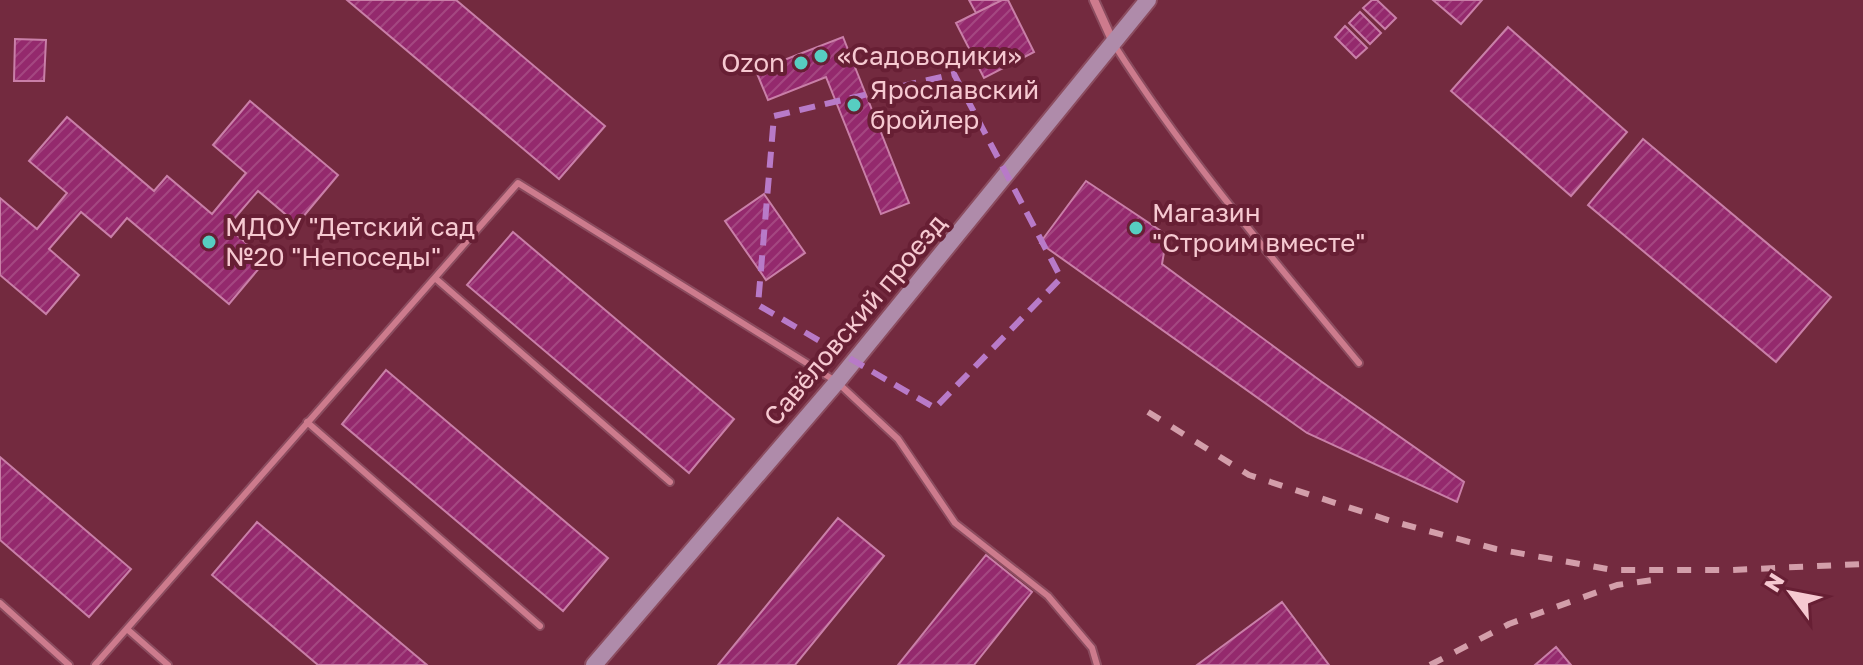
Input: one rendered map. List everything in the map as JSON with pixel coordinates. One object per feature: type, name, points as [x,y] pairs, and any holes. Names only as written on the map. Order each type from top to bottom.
[{"type":"main road","name":"Савёловский проезд","points":[[594,665],[837,382],[1148,0]]},
{"type":"street","points":[[1094,0],[1113,43]]},
{"type":"lane","points":[[1113,43],[1216,188],[1359,363]]},
{"type":"lane","points":[[95,665],[518,183],[837,382],[898,439],[955,523],[1048,596],[1092,648],[1097,665]]},
{"type":"lane","points":[[435,278],[670,482]]},
{"type":"lane","points":[[307,422],[540,626]]},
{"type":"lane","points":[[0,603],[69,665]]},
{"type":"lane","points":[[127,629],[168,665]]},
{"type":"highlighted area","points":[[954,74],[1061,278],[935,408],[758,305],[774,116]]},
{"type":"building","points":[[347,0],[456,0],[605,126],[559,179]]},
{"type":"building","points":[[969,0],[1002,0],[976,13]]},
{"type":"building","points":[[1002,0],[1008,0],[1034,52],[984,78],[956,23]]},
{"type":"building","points":[[1372,0],[1377,0],[1396,18],[1385,29],[1363,8]]},
{"type":"building","points":[[1433,0],[1482,0],[1461,24]]},
{"type":"building","points":[[1360,12],[1381,33],[1370,44],[1349,23]]},
{"type":"building","points":[[1345,26],[1367,48],[1356,58],[1335,37]]},
{"type":"building","points":[[1508,27],[1627,132],[1571,196],[1451,91]]},
{"type":"building","points":[[843,37],[909,203],[881,214],[826,77],[768,100],[756,71]]},
{"type":"building","points":[[15,39],[46,40],[44,81],[14,81]]},
{"type":"building","points":[[250,101],[338,175],[297,224],[258,191],[227,227],[266,260],[229,304],[127,218],[111,237],[81,212],[49,249],[79,275],[46,314],[0,275],[0,198],[37,229],[67,193],[29,161],[67,117],[154,191],[167,176],[212,214],[246,173],[213,145]]},
{"type":"building","points":[[1643,139],[1831,297],[1776,362],[1588,205]]},
{"type":"building","points":[[1086,181],[1167,235],[1162,264],[1464,482],[1457,502],[1307,433],[1040,243]]},
{"type":"building","points":[[764,194],[805,253],[766,280],[725,221]]},
{"type":"building","points":[[513,232],[734,419],[689,473],[467,285]]},
{"type":"building","points":[[386,370],[608,558],[563,611],[342,424]]},
{"type":"building","points":[[0,457],[131,569],[89,617],[0,540]]},
{"type":"building","points":[[838,518],[884,556],[795,665],[718,665]]},
{"type":"building","points":[[257,522],[427,665],[318,665],[212,575]]},
{"type":"building","points":[[986,555],[1032,592],[974,665],[898,665]]},
{"type":"building","points":[[1282,602],[1329,665],[1197,665]]},
{"type":"building","points":[[1556,647],[1571,665],[1535,665]]},
{"type":"railway","points":[[1148,412],[1249,475],[1391,521],[1496,549],[1613,570],[1731,570],[1863,564]]},
{"type":"railway","points":[[1430,665],[1509,624],[1617,585],[1660,579]]},
{"type":"place","name":"«Садоводики»","points":[[821,56]]},
{"type":"place","name":"Ozon","points":[[801,63]]},
{"type":"place","name":"Ярославский бройлер","points":[[854,105]]},
{"type":"place","name":"Магазин \"Строим вместе\"","points":[[1136,228]]},
{"type":"place","name":"МДОУ \"Детский сад №20 \"Непоседы\"","points":[[209,242]]}]
